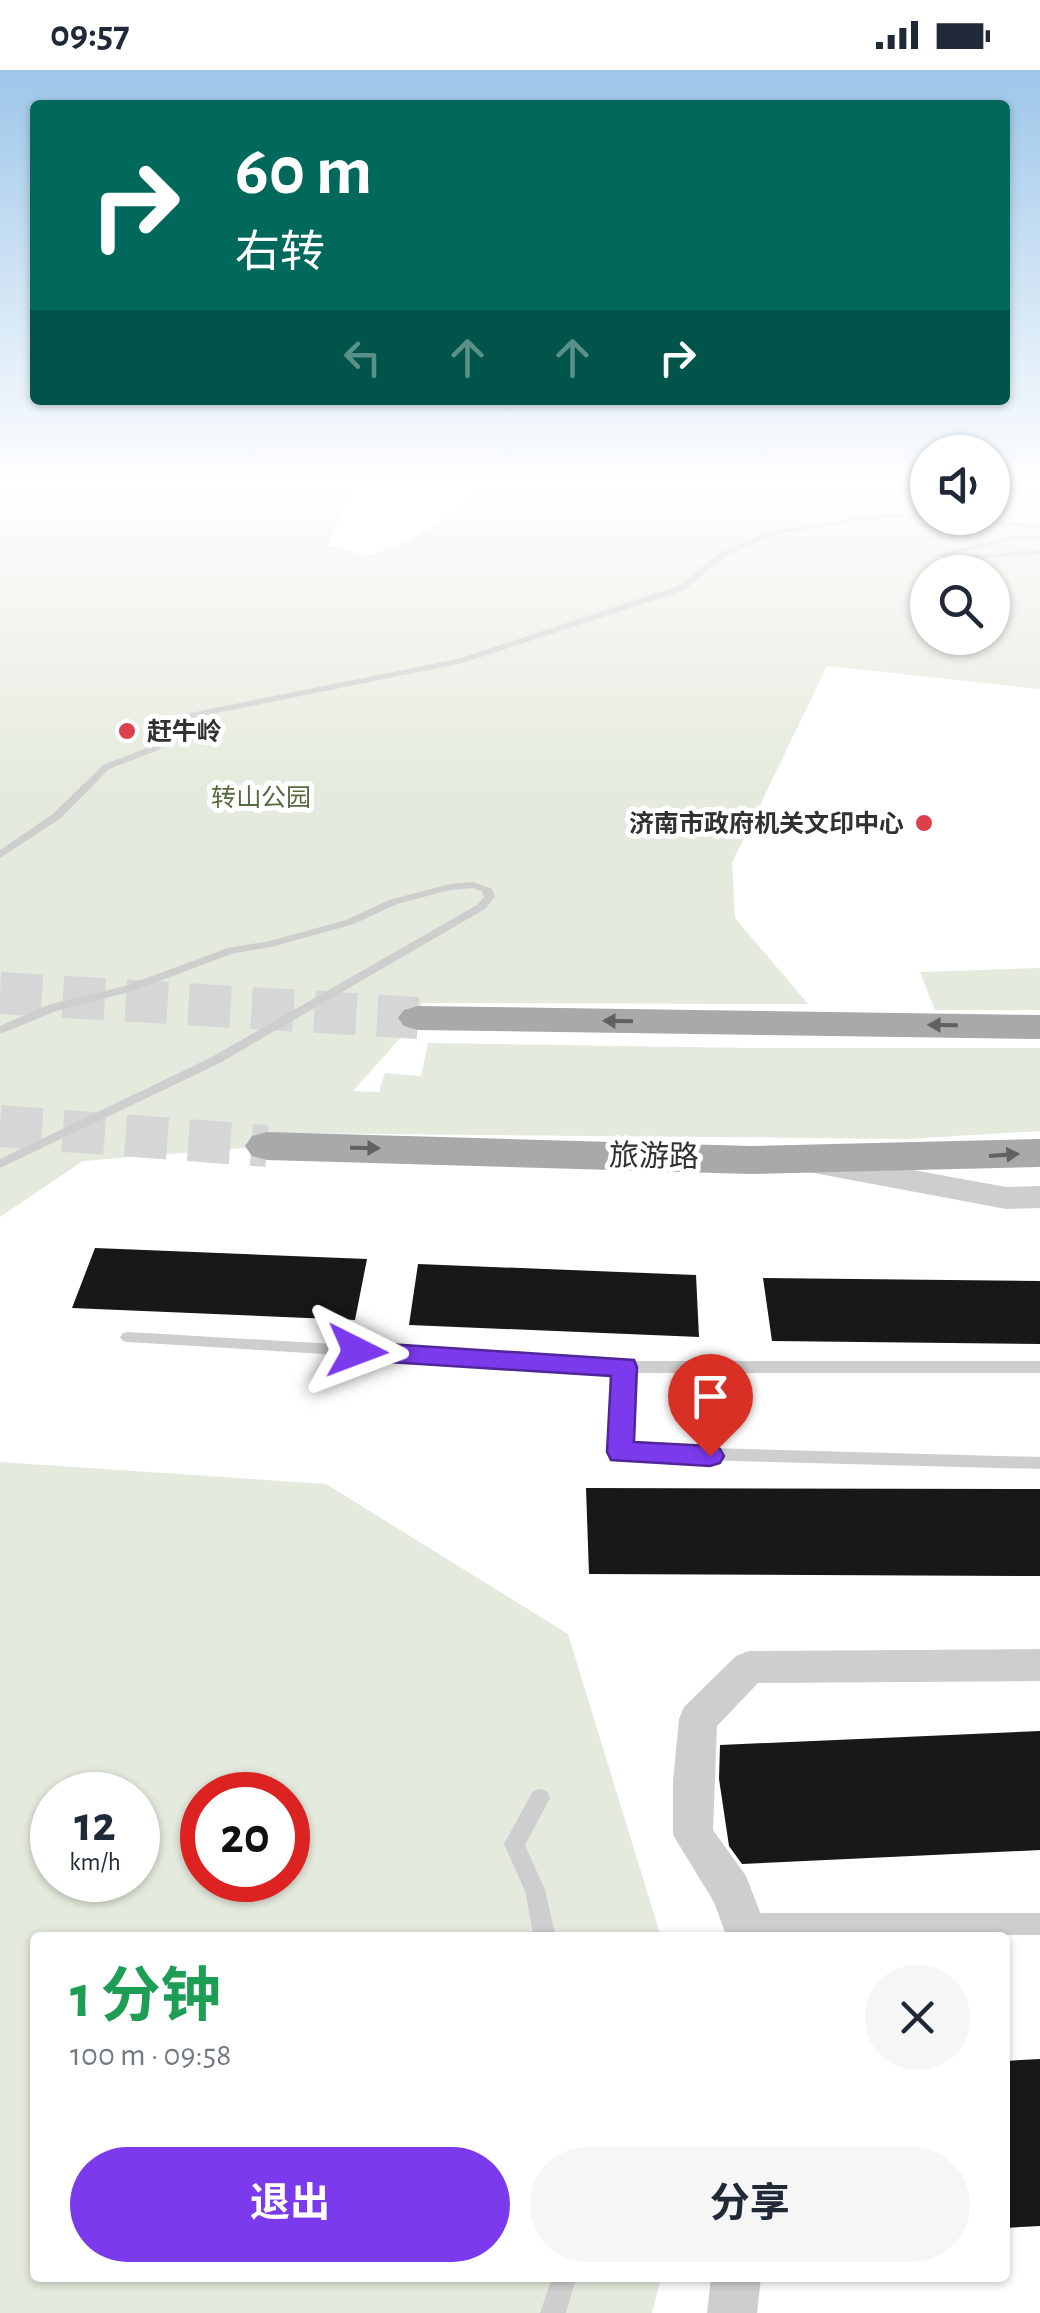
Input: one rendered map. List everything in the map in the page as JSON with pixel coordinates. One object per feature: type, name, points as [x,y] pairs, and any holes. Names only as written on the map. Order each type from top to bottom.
[{"type":"main road","points":[[418,1018],[1040,1027]]},
{"type":"main road","name":"旅游路","points":[[267,1146],[794,1160],[1040,1153]]},
{"type":"street","points":[[794,1160],[1006,1198],[1040,1197]]},
{"type":"street","points":[[746,1931],[731,1890],[693,1835],[693,1782],[698,1719],[749,1667],[1040,1665]]},
{"type":"street","points":[[732,2313],[736,2282]]},
{"type":"lane","points":[[0,855],[57,816],[82,786],[106,767],[155,748],[179,730],[182,717],[460,661],[685,585]]},
{"type":"lane","points":[[0,1030],[52,1008],[129,989],[232,950],[272,944],[350,922],[394,902],[473,885],[487,889],[490,897],[482,907],[214,1061],[0,1164]]},
{"type":"lane","points":[[128,1337],[624,1367],[1040,1367]]},
{"type":"lane","points":[[624,1367],[620,1452],[1040,1463]]},
{"type":"lane","points":[[540,1798],[514,1844],[535,1890],[545,1932]]},
{"type":"lane","points":[[746,1931],[1040,1924]]},
{"type":"lane","points":[[553,2313],[563,2282]]},
{"type":"green space","name":"转山公园","points":[[0,585],[910,585],[910,655],[1010,655],[1010,585],[1040,585],[1040,689],[827,666],[732,863],[735,918],[808,1004],[422,1003],[418,1018],[353,1091],[379,1092],[385,1073],[421,1076],[428,1043],[1040,1048],[1040,1131],[908,1139],[288,1133],[267,1146],[83,1161],[0,1217]]},
{"type":"green space","points":[[1040,968],[1040,1010],[935,1010],[920,972]]},
{"type":"green space","points":[[0,1462],[326,1484],[568,1634],[659,1932],[30,1932],[30,2282],[660,2282],[652,2313],[0,2313]]},
{"type":"building","points":[[95,1248],[367,1259],[355,1320],[72,1308]]},
{"type":"building","points":[[418,1264],[696,1275],[699,1337],[409,1325]]},
{"type":"building","points":[[763,1278],[1040,1281],[1040,1344],[772,1341]]},
{"type":"building","points":[[586,1488],[1040,1489],[1040,1576],[589,1574]]},
{"type":"building","points":[[1040,1731],[1040,1850],[742,1864],[729,1846],[719,1779],[720,1745]]},
{"type":"building","points":[[1040,2059],[1040,2226],[1010,2228],[1010,2061]]},
{"type":"tunnel","points":[[0,993],[418,1018]]},
{"type":"tunnel","points":[[0,1126],[267,1146]]},
{"type":"place","name":"赶牛岭","points":[[127,731]]},
{"type":"place","name":"济南市政府机关文印中心","points":[[924,823]]},
{"type":"route","points":[[357,1351],[624,1367],[620,1452],[710,1456]]}]
